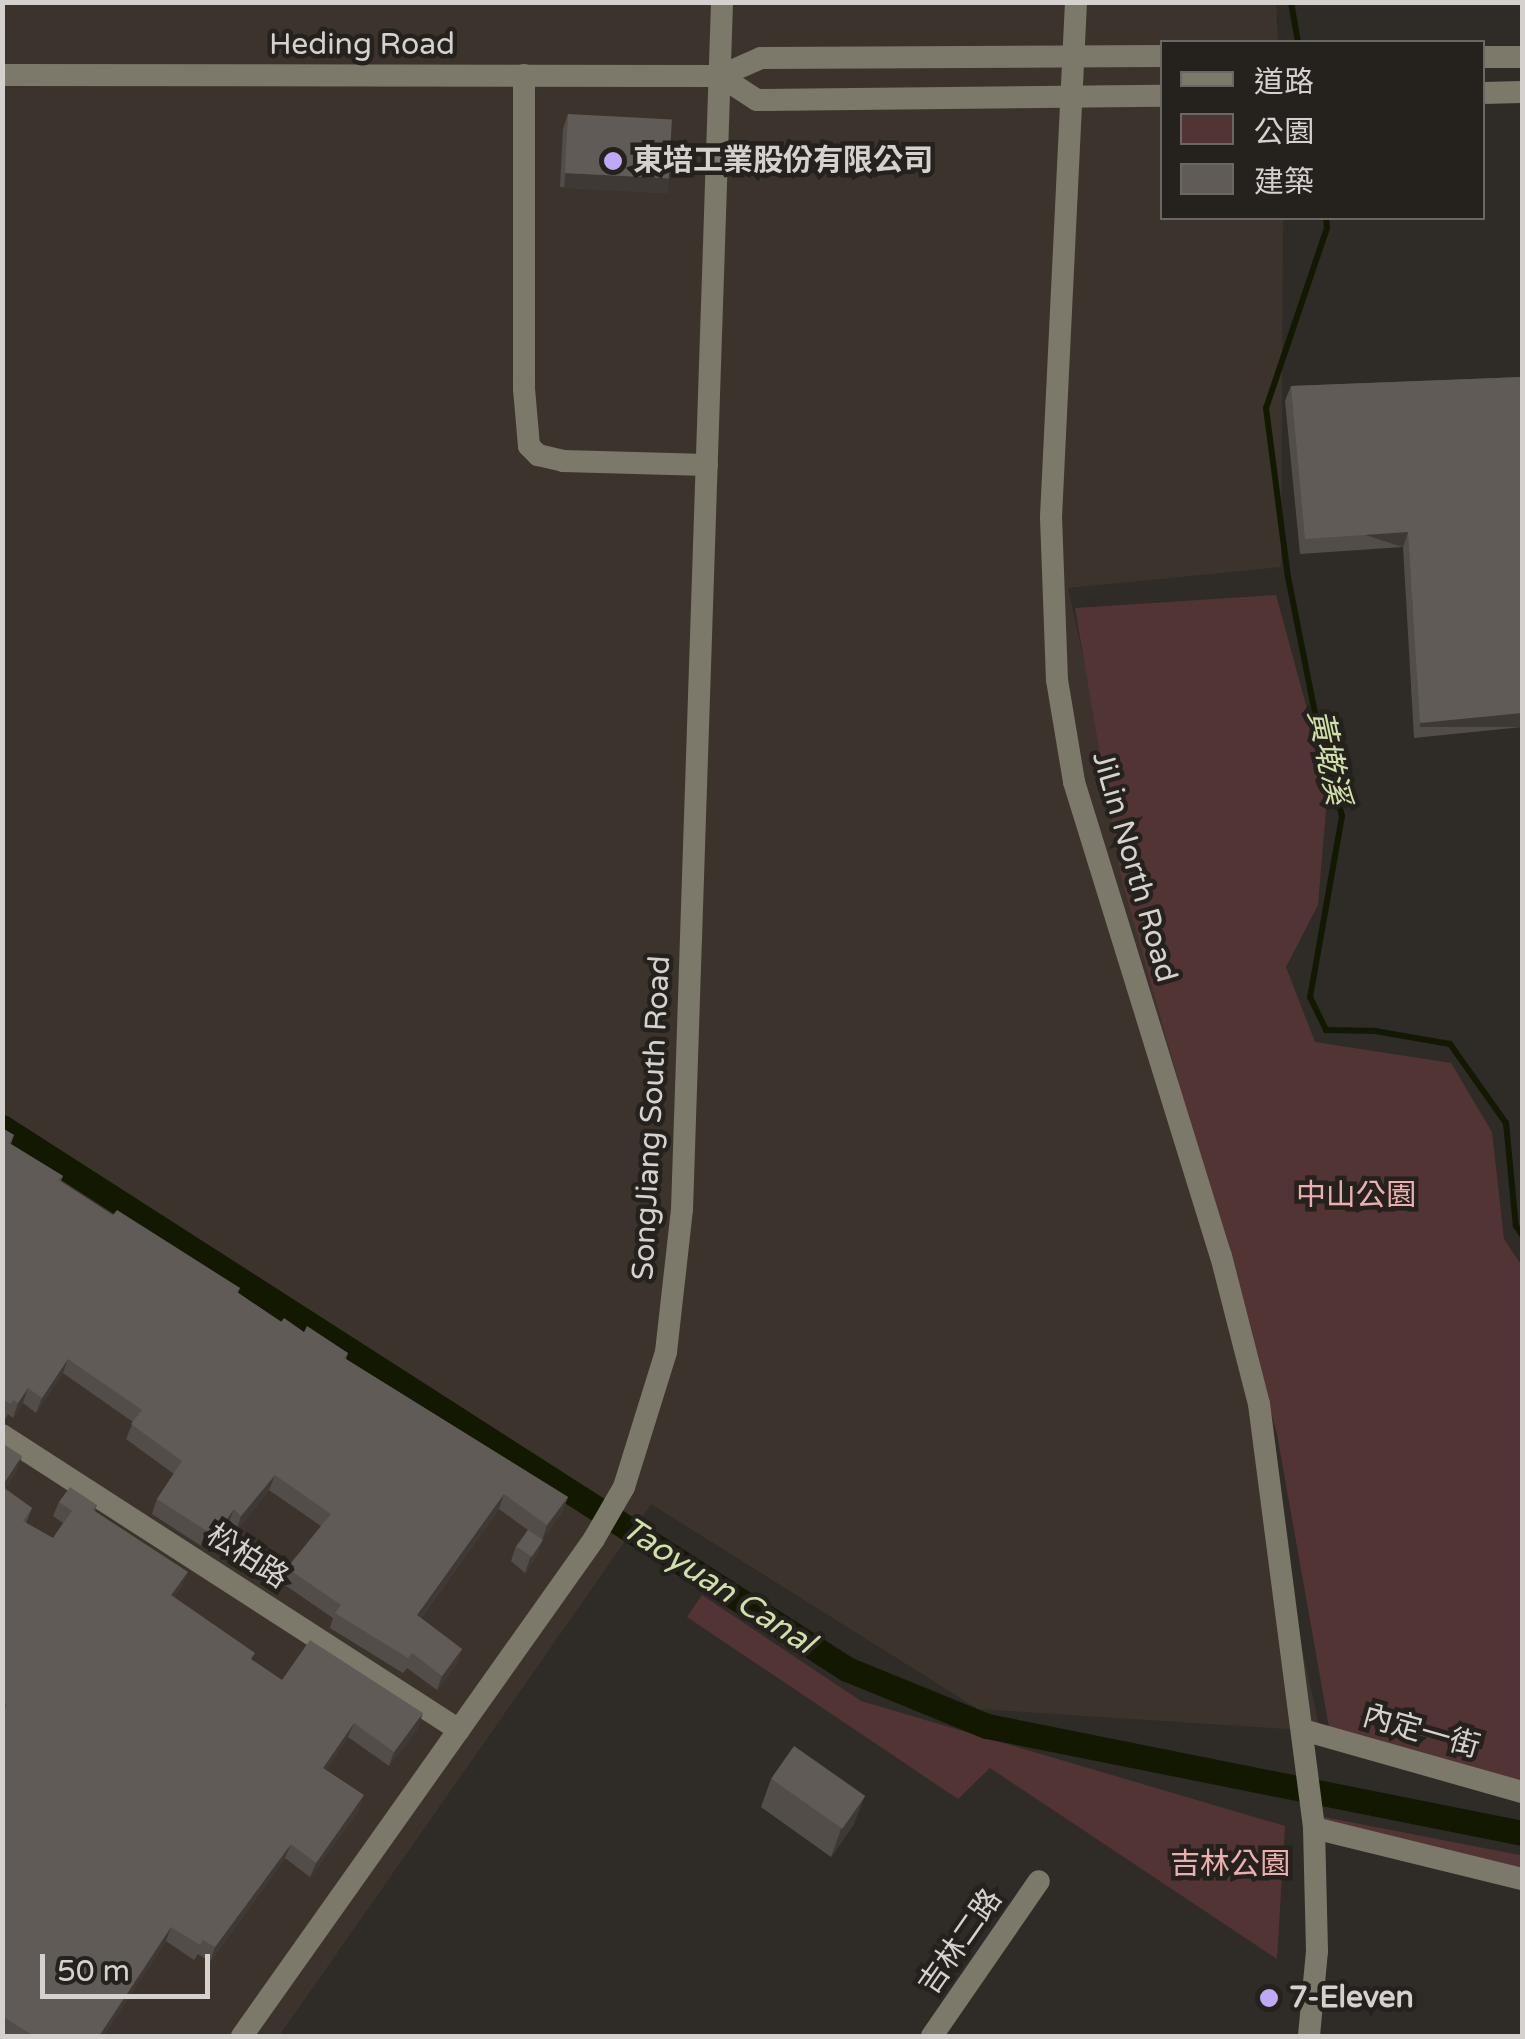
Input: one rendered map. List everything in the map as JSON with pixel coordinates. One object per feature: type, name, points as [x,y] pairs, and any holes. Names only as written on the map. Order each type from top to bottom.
[{"type":"street","name":"SongJiang South Road","points":[[242,2036],[600,1528],[624,1486],[666,1352],[682,1209],[722,2]]},
{"type":"street","name":"JiLin North Road","points":[[1076,2],[1051,517],[1057,680],[1074,782],[1221,1256],[1258,1404],[1312,1817],[1317,1951],[1309,2036]]},
{"type":"street","name":"Heding Road","points":[[2,75],[720,76],[762,58],[1160,56]]},
{"type":"street","points":[[1485,57],[1522,57]]},
{"type":"street","points":[[524,75],[524,369],[528,446],[538,455],[564,462],[708,465]]},
{"type":"street","name":"Heding Road","points":[[720,76],[757,100],[1160,96]]},
{"type":"street","points":[[1485,92],[1522,92]]},
{"type":"street","name":"松柏路","points":[[2,1435],[459,1730]]},
{"type":"street","name":"內定一街","points":[[1302,1730],[1522,1792]]},
{"type":"street","points":[[1312,1817],[1522,1879]]},
{"type":"street","name":"吉林二路","points":[[932,2036],[1039,1881]]},
{"type":"shaded area","points":[[3,3],[1276,3],[1278,40],[1160,40],[1160,220],[1283,220],[1281,567],[1068,588],[1324,1748],[1302,1730],[978,1709],[651,1504],[279,2036],[3,2036]]},
{"type":"green space","name":"中山公園","points":[[1276,595],[1328,786],[1318,905],[1286,967],[1315,1042],[1451,1063],[1492,1132],[1504,1239],[1522,1266],[1522,1782],[1330,1733],[1277,1434],[1121,876],[1075,608]]},
{"type":"green space","name":"吉林公園","points":[[702,1595],[861,1701],[1285,1826],[1277,1959],[990,1768],[958,1799],[687,1617]]},
{"type":"green space","points":[[1324,1817],[1522,1855],[1519,1873],[1321,1835]]},
{"type":"building","name":"東培工業股份有限公司","points":[[568,114],[672,119],[669,178],[565,173]]},
{"type":"building","points":[[1522,377],[1522,713],[1420,723],[1408,532],[1305,539],[1291,386]]},
{"type":"building","points":[[2,1128],[14,1135],[9,1143],[63,1176],[58,1180],[113,1215],[117,1210],[240,1288],[237,1292],[281,1322],[284,1318],[304,1332],[307,1326],[348,1353],[344,1358],[568,1497],[547,1525],[504,1494],[417,1615],[462,1649],[442,1676],[412,1653],[408,1658],[335,1613],[341,1605],[287,1568],[331,1514],[275,1475],[241,1516],[234,1509],[215,1536],[157,1499],[182,1461],[131,1424],[142,1410],[68,1359],[42,1398],[28,1388],[18,1403],[2,1399]]},
{"type":"building","points":[[2,1443],[22,1456],[2,1486]]},
{"type":"building","points":[[2,1487],[32,1508],[23,1521],[53,1538],[72,1511],[59,1502],[70,1487],[97,1505],[93,1510],[188,1572],[171,1595],[255,1653],[251,1659],[282,1680],[310,1640],[423,1713],[394,1752],[354,1723],[323,1768],[364,1795],[316,1863],[291,1844],[215,1947],[203,1940],[200,1945],[171,1927],[99,2036],[34,2036],[2,2016],[2,1711],[7,1705],[2,1702]]},
{"type":"building","points":[[528,1530],[543,1540],[532,1557],[517,1547]]},
{"type":"building","points":[[794,1746],[865,1796],[842,1829],[771,1779]]},
{"type":"waterway","name":"黃墘溪","points":[[1291,2],[1298,40]]},
{"type":"waterway","name":"黃墘溪","points":[[1326,220],[1327,228],[1266,408],[1288,577],[1319,734],[1342,816],[1310,997],[1326,1030],[1375,1031],[1450,1044],[1506,1123],[1516,1226],[1522,1235]]},
{"type":"waterway","name":"Taoyuan Canal","points":[[2,1127],[847,1669],[987,1726],[1522,1833]]},
{"type":"place","name":"東培工業股份有限公司","points":[[613,161]]},
{"type":"place","name":"7-Eleven","points":[[1269,1998]]}]
